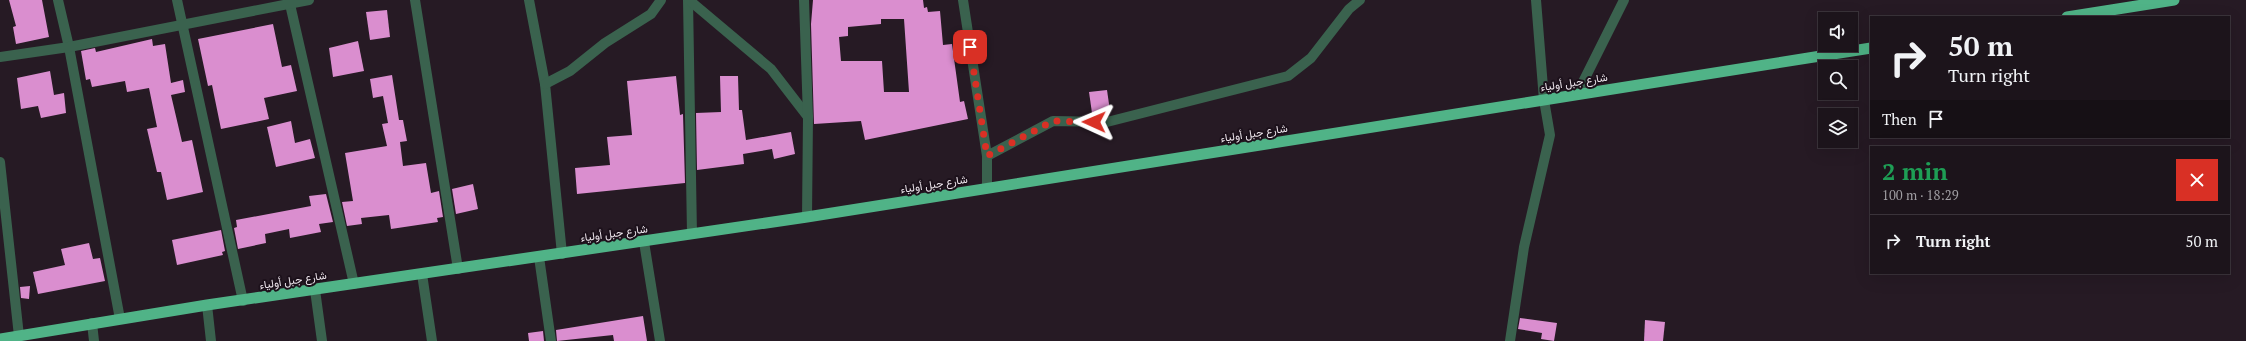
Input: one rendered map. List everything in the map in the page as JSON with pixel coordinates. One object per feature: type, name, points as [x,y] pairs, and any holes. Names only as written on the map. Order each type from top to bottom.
[{"type":"highway","points":[[2073,16],[2174,0]]},
{"type":"highway","name":"شارع جبل أولياء","points":[[0,339],[207,305],[243,301],[807,217],[1870,48]]},
{"type":"street","points":[[58,0],[69,47],[120,319]]},
{"type":"street","points":[[177,0],[243,301]]},
{"type":"street","points":[[0,57],[69,47],[289,1],[309,0]]},
{"type":"street","points":[[415,0],[458,269]]},
{"type":"street","points":[[529,0],[545,84],[562,254]]},
{"type":"street","points":[[545,84],[570,71],[605,43],[651,14],[661,0]]},
{"type":"street","points":[[688,0],[771,69],[808,118]]},
{"type":"street","points":[[688,0],[692,234]]},
{"type":"street","points":[[804,0],[808,118],[807,217]]},
{"type":"street","points":[[963,0],[987,156],[987,188]]},
{"type":"street","points":[[987,156],[1053,121],[1107,122],[1288,76],[1311,58],[1349,9],[1360,0]]},
{"type":"street","points":[[1510,341],[1524,248],[1550,135],[1544,100],[1536,0]]},
{"type":"street","points":[[1577,94],[1624,0]]},
{"type":"street","points":[[289,1],[354,284]]},
{"type":"street","points":[[0,162],[19,336]]},
{"type":"street","points":[[644,242],[660,341]]},
{"type":"street","points":[[539,257],[551,341]]},
{"type":"street","points":[[422,274],[432,341]]},
{"type":"street","points":[[315,290],[322,341]]},
{"type":"street","points":[[207,305],[211,341]]},
{"type":"street","points":[[92,323],[94,341]]},
{"type":"building","points":[[9,0],[42,0],[49,37],[16,44],[13,27],[16,26]]},
{"type":"building","points":[[813,0],[923,0],[924,8],[927,7],[928,12],[940,11],[943,45],[952,44],[960,102],[964,101],[968,119],[865,140],[861,121],[814,124],[811,24]],"holes":[[[881,19],[904,19],[909,92],[884,92],[882,61],[841,61],[839,37],[848,36],[848,27],[881,24]]]},
{"type":"building","points":[[387,10],[390,37],[370,40],[366,12]]},
{"type":"building","points":[[273,24],[282,67],[291,65],[297,91],[264,98],[269,119],[221,129],[212,85],[208,86],[198,39]]},
{"type":"building","points":[[152,39],[153,46],[165,44],[171,83],[183,80],[185,92],[171,95],[182,142],[192,140],[203,192],[167,200],[161,172],[157,172],[147,129],[157,127],[149,88],[127,92],[125,81],[92,87],[90,79],[86,80],[81,51],[95,48],[96,52]]},
{"type":"building","points":[[358,41],[364,71],[333,77],[329,48]]},
{"type":"building","points":[[50,71],[54,95],[64,93],[66,113],[41,118],[38,106],[21,109],[17,78]]},
{"type":"building","points":[[392,75],[399,120],[403,120],[407,141],[400,142],[403,166],[426,163],[431,193],[439,191],[443,217],[437,218],[438,222],[391,229],[389,215],[361,218],[362,224],[347,226],[342,202],[353,201],[345,153],[387,146],[382,124],[388,123],[383,96],[373,98],[370,79]]},
{"type":"building","points":[[676,76],[680,115],[683,114],[685,183],[577,194],[575,168],[610,165],[607,137],[632,135],[627,81]]},
{"type":"building","points":[[720,76],[738,76],[739,110],[742,110],[746,140],[791,132],[795,154],[774,159],[772,149],[743,154],[744,164],[697,170],[696,113],[721,112]]},
{"type":"building","points":[[1107,90],[1110,111],[1092,113],[1089,92]]},
{"type":"building","points":[[291,121],[295,143],[310,139],[315,158],[276,167],[267,127]]},
{"type":"building","points":[[473,184],[478,209],[456,214],[452,189]]},
{"type":"building","points":[[326,194],[333,222],[319,224],[321,232],[290,238],[289,229],[265,234],[266,243],[238,249],[234,228],[237,227],[236,220],[311,206],[309,196]]},
{"type":"building","points":[[221,230],[225,251],[222,252],[223,255],[177,265],[172,240]]},
{"type":"building","points":[[89,243],[93,259],[100,258],[105,281],[38,294],[33,272],[65,265],[61,249]]},
{"type":"building","points":[[30,286],[29,299],[21,298],[20,287]]},
{"type":"building","points":[[643,316],[647,341],[614,341],[613,335],[557,341],[556,330]]},
{"type":"building","points":[[1520,318],[1557,323],[1554,341],[1541,339],[1542,333],[1518,329]]},
{"type":"building","points":[[1645,320],[1665,322],[1663,341],[1644,341]]},
{"type":"building","points":[[543,331],[544,341],[529,341],[528,333]]},
{"type":"route","points":[[970,47],[987,156],[1053,121],[1094,122]]}]
